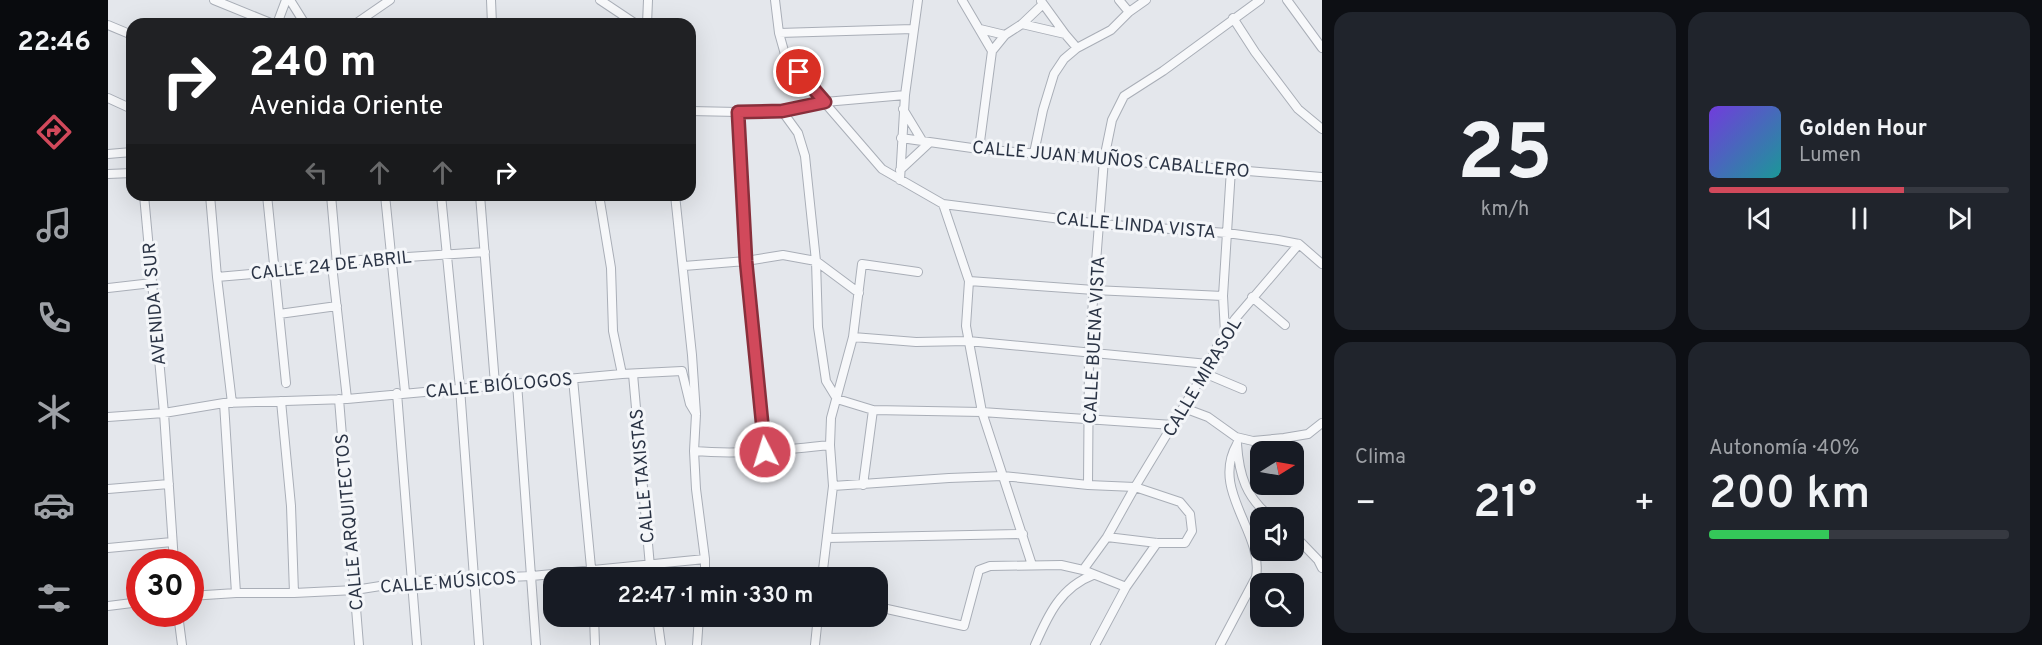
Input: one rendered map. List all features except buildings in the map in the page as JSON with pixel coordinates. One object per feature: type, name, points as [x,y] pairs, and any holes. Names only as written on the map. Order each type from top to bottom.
[{"type":"street","points":[[214,0],[260,18]]},
{"type":"street","points":[[278,18],[288,0],[301,18]]},
{"type":"street","points":[[364,18],[390,0]]},
{"type":"street","points":[[492,0],[492,18]]},
{"type":"street","points":[[600,0],[627,18]]},
{"type":"street","points":[[647,18],[648,0]]},
{"type":"street","points":[[776,0],[779,33],[786,58],[882,170],[943,204],[969,281],[966,326],[982,412],[1032,565]]},
{"type":"street","points":[[900,180],[903,109],[918,0]]},
{"type":"street","points":[[962,0],[992,51]]},
{"type":"street","points":[[1119,0],[1129,12]]},
{"type":"street","points":[[1034,153],[1043,110],[1054,74],[1064,59],[1077,48],[1111,30],[1129,12],[1146,0]]},
{"type":"street","name":"CALLE BUENA VISTA","points":[[1088,485],[1089,353],[1104,159],[1112,120],[1124,96],[1260,0]]},
{"type":"street","points":[[1287,0],[1322,48]]},
{"type":"street","points":[[979,149],[992,51],[1005,35],[1022,24],[1042,2],[1077,48]]},
{"type":"street","points":[[1233,18],[1255,52],[1298,109],[1322,129]]},
{"type":"street","points":[[1022,24],[1065,34]]},
{"type":"street","points":[[108,25],[126,32]]},
{"type":"street","points":[[779,33],[913,29]]},
{"type":"street","points":[[980,29],[1005,35]]},
{"type":"street","points":[[696,111],[782,111],[825,102],[905,95]]},
{"type":"street","points":[[108,98],[126,106]]},
{"type":"street","points":[[900,170],[926,142],[903,109]]},
{"type":"street","points":[[782,111],[798,133],[805,156],[816,261],[818,327],[826,381],[837,399],[873,410],[982,412],[1173,425]]},
{"type":"street","points":[[738,112],[746,261],[765,452]]},
{"type":"street","name":"CALLE JUAN MUÑOS CABALLERO","points":[[901,138],[979,149],[1322,177]]},
{"type":"street","points":[[108,154],[126,152]]},
{"type":"street","points":[[1225,334],[1224,296],[1231,169]]},
{"type":"street","points":[[108,174],[126,173]]},
{"type":"street","name":"AVENIDA 1 SUR","points":[[145,201],[164,413],[173,549]]},
{"type":"street","points":[[211,201],[228,403],[236,593]]},
{"type":"street","points":[[268,201],[286,383]]},
{"type":"street","name":"CALLE ARQUITECTOS","points":[[331,201],[359,645]]},
{"type":"street","points":[[386,201],[392,258],[417,645]]},
{"type":"street","points":[[442,201],[460,388],[479,645]]},
{"type":"street","points":[[481,201],[495,384]]},
{"type":"street","points":[[600,201],[611,268],[613,332],[622,374]]},
{"type":"street","points":[[675,201],[684,266],[696,414]]},
{"type":"street","name":"CALLE LINDA VISTA","points":[[943,204],[1100,224],[1227,233],[1299,244]]},
{"type":"street","points":[[1299,244],[1322,264]]},
{"type":"street","name":"CALLE MIRASOL","points":[[1083,570],[1107,537],[1225,334],[1252,297],[1299,244]]},
{"type":"street","name":"CALLE 24 DE ABRIL","points":[[217,277],[335,265],[361,260],[485,252]]},
{"type":"street","points":[[684,266],[746,261],[783,255],[816,261],[858,292]]},
{"type":"street","points":[[823,567],[833,486],[831,418],[853,337],[862,264],[918,272]]},
{"type":"street","points":[[969,281],[1224,296]]},
{"type":"street","points":[[108,288],[152,283]]},
{"type":"street","points":[[1252,297],[1286,325]]},
{"type":"street","points":[[279,314],[337,306]]},
{"type":"street","points":[[853,337],[916,342],[968,341],[1208,364]]},
{"type":"street","name":"CALLE BIÓLOGOS","points":[[108,417],[164,413],[228,403],[343,399],[495,384],[682,371],[690,404],[696,414],[694,451],[696,489],[705,567]]},
{"type":"street","points":[[1204,373],[1242,389]]},
{"type":"street","name":"CALLE TAXISTAS","points":[[633,374],[650,567]]},
{"type":"street","points":[[573,379],[591,567]]},
{"type":"street","points":[[517,383],[536,645]]},
{"type":"street","points":[[281,401],[291,506],[294,593]]},
{"type":"street","points":[[1184,408],[1208,417],[1236,441],[1308,434],[1322,423]]},
{"type":"street","points":[[863,485],[873,410]]},
{"type":"street","points":[[1236,441],[1238,462],[1244,484],[1259,507]]},
{"type":"street","points":[[1220,645],[1256,577],[1258,564],[1255,550],[1237,507],[1228,474],[1236,441]]},
{"type":"street","points":[[694,451],[729,454],[830,445]]},
{"type":"street","points":[[833,486],[1003,476],[1088,485],[1135,487],[1180,502],[1190,514],[1192,531],[1185,543],[1157,543],[1107,537]]},
{"type":"street","points":[[108,489],[169,484]]},
{"type":"street","points":[[827,538],[1023,534]]},
{"type":"street","points":[[108,548],[172,542]]},
{"type":"street","points":[[1095,645],[1126,587],[1157,543]]},
{"type":"street","points":[[1304,545],[1318,560],[1322,568]]},
{"type":"street","name":"CALLE MÚSICOS","points":[[626,567],[705,559]]},
{"type":"street","points":[[888,609],[964,626],[979,570],[990,566],[1061,565],[1083,570],[1126,587]]},
{"type":"street","name":"CALLE MÚSICOS","points":[[204,595],[355,590],[412,581],[543,575]]},
{"type":"street","points":[[1035,645],[1047,618],[1062,596],[1079,580],[1093,575]]},
{"type":"street","points":[[108,606],[126,604]]},
{"type":"street","points":[[180,627],[182,645]]},
{"type":"street","points":[[594,627],[595,645]]},
{"type":"street","points":[[659,627],[661,645]]},
{"type":"street","points":[[697,627],[697,645]]},
{"type":"street","points":[[815,645],[817,627]]},
{"type":"route","points":[[765,452],[746,261],[738,112],[782,111],[825,102],[799,72]]}]
